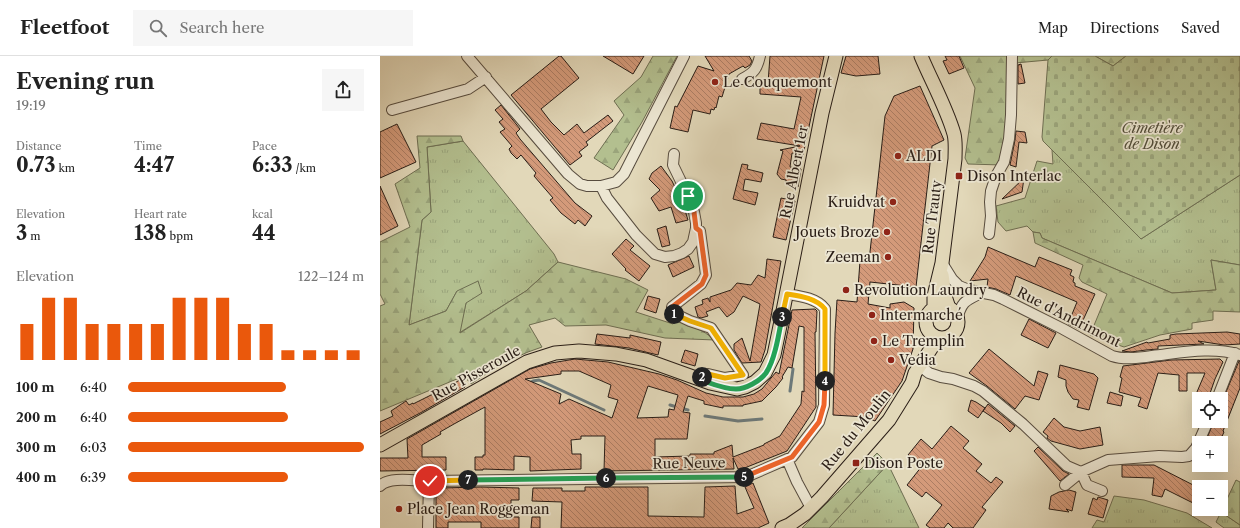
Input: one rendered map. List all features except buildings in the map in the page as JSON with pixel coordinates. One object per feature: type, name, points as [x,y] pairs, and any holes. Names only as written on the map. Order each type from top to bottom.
[{"type":"main road","name":"Rue Albert 1er","points":[[787,294],[822,113],[836,56]]},
{"type":"main road","name":"Rue Trauty","points":[[921,56],[954,134],[955,143],[954,166],[942,266],[934,296],[934,308]]},
{"type":"main road","name":"Rue Trauty","points":[[942,266],[945,296],[949,308]]},
{"type":"main road","name":"Rue Pisseroule","points":[[380,445],[527,362],[555,353],[579,351],[616,354],[646,360],[721,386],[737,389],[751,385],[766,373],[774,355],[787,294]]},
{"type":"main road","points":[[939,306],[949,308],[956,315],[956,328],[951,335],[943,338],[933,336],[929,332],[926,322],[929,312],[939,306]]},
{"type":"main road","name":"Rue du Moulin","points":[[782,528],[805,514],[811,508],[889,420],[912,383],[915,373],[924,370],[938,338]]},
{"type":"street","points":[[467,56],[568,174],[580,184],[587,186],[602,186],[616,182],[624,174],[684,56]]},
{"type":"street","points":[[742,79],[750,75],[757,67],[760,56]]},
{"type":"street","points":[[989,234],[991,191],[998,172],[1004,162],[1009,139],[1012,56]]},
{"type":"street","points":[[392,110],[468,89],[486,77]]},
{"type":"street","points":[[602,186],[607,198],[636,235],[655,254],[665,257],[682,253],[688,249],[693,242],[696,228],[694,212],[673,165],[674,154]]},
{"type":"street","points":[[696,228],[700,231],[706,275],[702,284],[672,307],[673,313],[711,328],[743,375],[725,378],[708,374],[698,379]]},
{"type":"street","name":"Rue d'Andrimont","points":[[942,266],[952,280],[959,286],[969,290],[994,295],[1003,299],[1118,358],[1142,358],[1207,351],[1228,351],[1238,354]]},
{"type":"street","points":[[957,319],[963,303],[981,293]]},
{"type":"street","name":"Rue Neuve","points":[[430,481],[746,477],[792,457],[819,422],[824,405],[826,327],[825,309],[822,304],[813,300],[787,294]]},
{"type":"street","points":[[1220,392],[1238,354]]},
{"type":"street","points":[[924,370],[941,377],[953,379],[974,386],[983,391],[1023,424],[1067,466],[1081,472],[1087,485],[1102,490]]},
{"type":"street","points":[[1065,485],[1081,472],[1108,460],[1159,456],[1189,456],[1196,448],[1205,428]]},
{"type":"street","points":[[787,459],[811,508]]},
{"type":"street","points":[[380,486],[384,482],[391,480],[430,481],[428,528]]},
{"type":"green space","points":[[653,56],[677,56],[642,122],[613,170],[594,158],[624,115],[614,101],[641,77]]},
{"type":"green space","points":[[960,56],[1008,56],[1009,114],[1002,165],[968,164],[965,158],[975,88]]},
{"type":"green space","points":[[1016,56],[1052,56],[1048,60],[1015,63]]},
{"type":"green space","name":"Cimetière de Dison","points":[[1052,56],[1095,56],[1113,66],[1126,56],[1240,56],[1240,175],[1141,239],[1043,141],[1042,137],[1048,60]]},
{"type":"green space","points":[[1095,56],[1126,56],[1113,66]]},
{"type":"green space","points":[[417,136],[461,136],[463,141],[427,147],[431,212],[422,220],[409,325],[446,311],[457,291],[478,281],[482,293],[466,303],[460,333],[526,291],[558,262],[626,279],[648,290],[636,312],[673,324],[674,319],[680,321],[701,330],[715,340],[665,338],[606,325],[565,326],[555,318],[529,325],[542,347],[499,365],[471,384],[464,376],[380,411],[380,306],[385,304],[380,294],[380,242],[410,227],[395,184],[420,168]]},
{"type":"green space","points":[[463,141],[554,254],[558,262],[526,291],[459,333],[466,303],[457,291],[446,311],[409,325],[422,220],[431,212],[427,147]]},
{"type":"green space","points":[[1052,150],[1141,239],[1240,175],[1240,265],[1211,260],[1216,290],[1172,293],[1042,238],[1040,233],[1033,232],[1027,226],[1006,231],[998,222],[996,206],[1025,198],[1037,161],[1053,164]]},
{"type":"green space","points":[[1033,232],[1040,233],[1042,238],[1172,293],[1216,290],[1211,260],[1240,265],[1240,312],[1213,311],[1213,320],[1192,323],[1192,329],[1160,335],[1124,347],[1090,335],[1107,294],[1082,282],[1079,278],[1083,265],[1035,243]]},
{"type":"green space","points":[[877,453],[888,464],[829,528],[802,528]]},
{"type":"green space","points":[[888,464],[919,528],[829,528]]},
{"type":"green space","points":[[1236,480],[1240,482],[1240,525],[1227,516],[1228,497]]},
{"type":"green space","points":[[1114,496],[1144,500],[1187,513],[1212,528],[1092,528],[1097,520],[1104,522]]},
{"type":"green space","points":[[1219,516],[1227,516],[1240,525],[1240,528],[1224,528],[1216,522]]},
{"type":"waterway","points":[[790,391],[793,369]]},
{"type":"waterway","points":[[529,383],[539,380],[604,410]]},
{"type":"waterway","points":[[670,405],[688,410]]},
{"type":"waterway","points":[[705,416],[738,421],[762,419]]},
{"type":"place","name":"Le Couquemont","points":[[715,82]]},
{"type":"place","name":"ALDI","points":[[898,156]]},
{"type":"place","name":"Dison Interlac","points":[[959,176]]},
{"type":"place","name":"Kruidvat","points":[[893,202]]},
{"type":"place","name":"Jouets Broze","points":[[887,232]]},
{"type":"place","name":"Zeeman","points":[[888,257]]},
{"type":"place","name":"Revolution Laundry","points":[[846,290]]},
{"type":"place","name":"Intermarché","points":[[872,315]]},
{"type":"place","name":"Le Tremplin","points":[[874,341]]},
{"type":"place","name":"Vedia","points":[[891,360]]},
{"type":"place","name":"Dison Poste","points":[[856,463]]},
{"type":"place","name":"Place Jean Roggeman","points":[[399,509]]},
{"type":"route","points":[[430,481],[746,477],[792,457],[819,422],[824,405],[825,309],[822,304],[813,300],[787,294],[774,355],[766,373],[751,385],[737,389],[698,379],[708,374],[725,378],[743,375],[711,328],[673,313],[672,307],[702,284],[706,275],[700,231],[696,228],[694,212],[688,196]]}]
